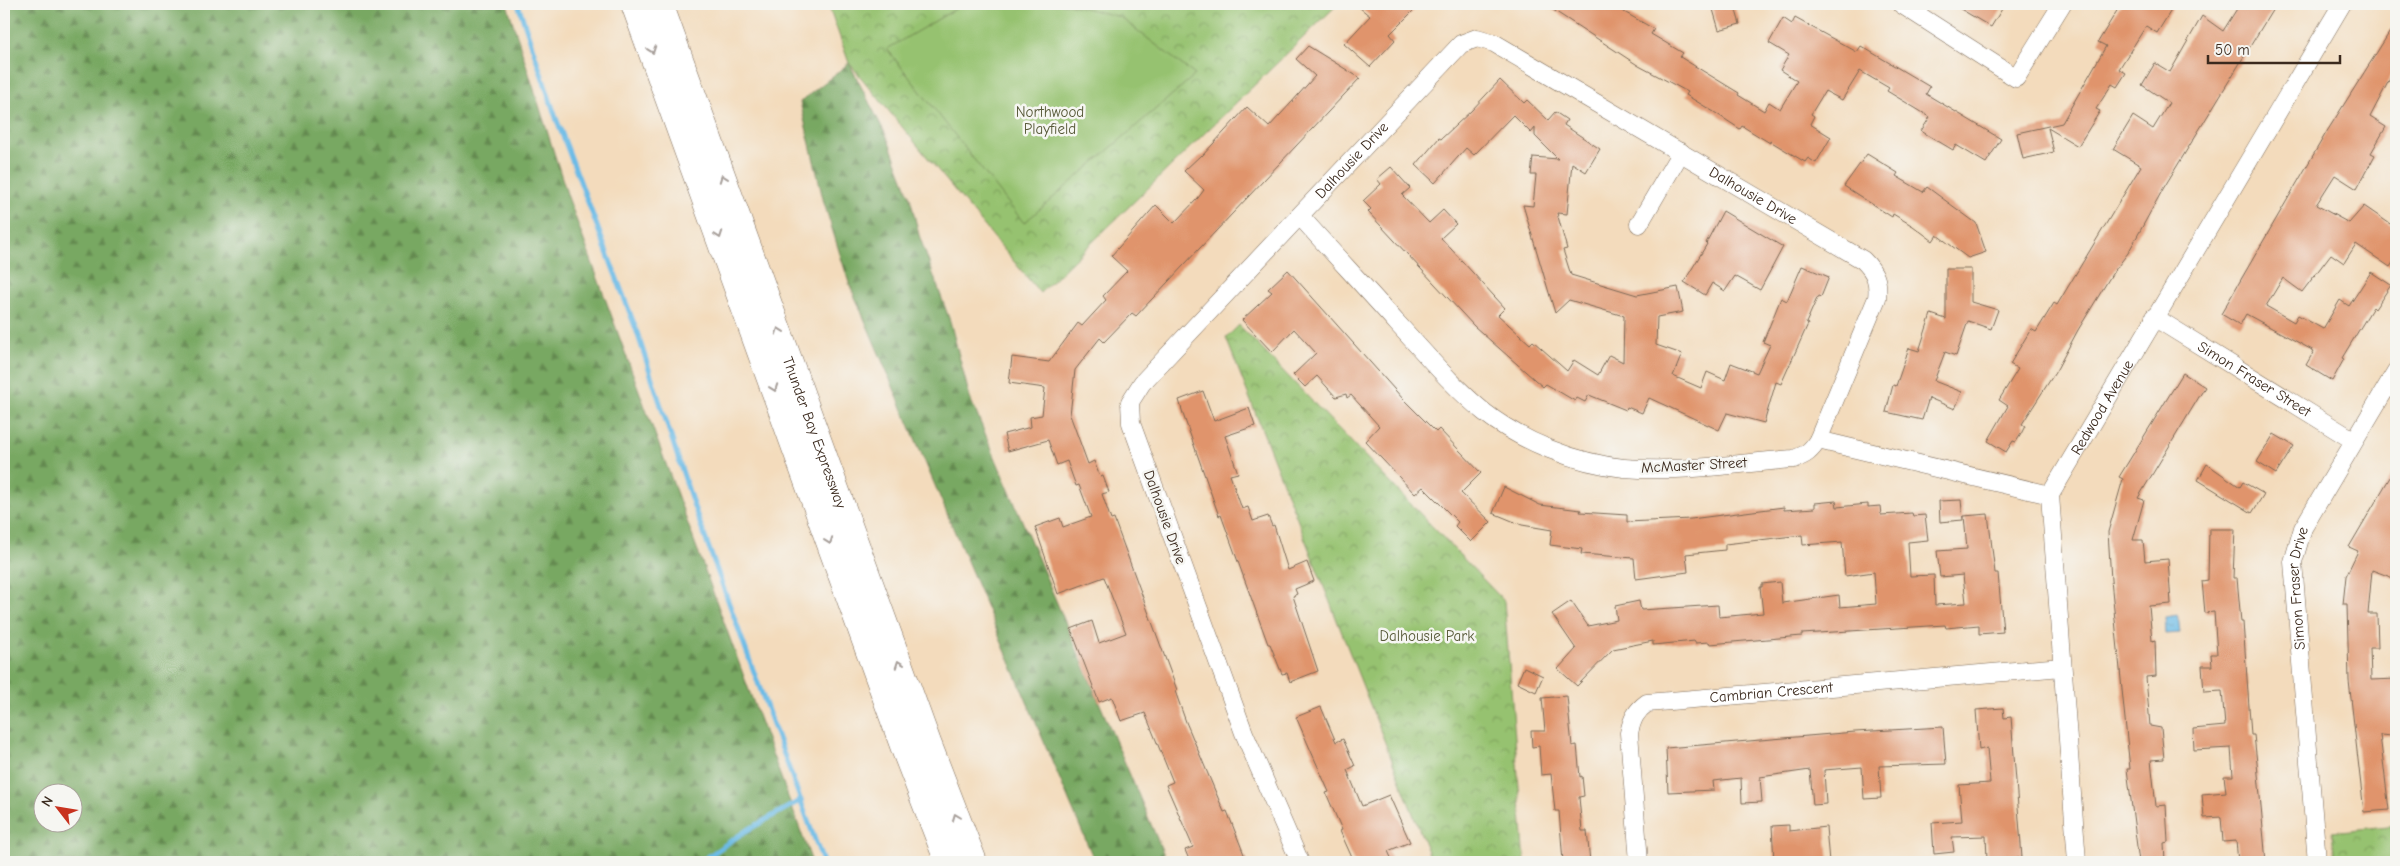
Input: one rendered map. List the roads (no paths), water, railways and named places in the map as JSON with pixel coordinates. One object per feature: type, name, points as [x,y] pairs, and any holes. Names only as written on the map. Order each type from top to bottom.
[{"type":"highway","name":"Thunder Bay Expressway","points":[[635,4],[902,742],[949,862]]},
{"type":"highway","name":"Thunder Bay Expressway","points":[[659,4],[927,743],[973,862]]},
{"type":"street","points":[[1901,4],[2016,78],[2062,4]]},
{"type":"street","name":"Redwood Avenue","points":[[2050,495],[2154,317],[2342,4]]},
{"type":"street","name":"Dalhousie Drive","points":[[1300,862],[1247,740],[1131,423],[1129,412],[1134,392],[1142,382],[1461,44],[1476,38],[1494,43],[1862,260],[1877,277],[1877,298],[1818,440]]},
{"type":"street","points":[[1639,224],[1681,152]]},
{"type":"street","name":"McMaster Street","points":[[1300,216],[1462,392],[1485,413],[1512,431],[1538,443],[1593,462],[1651,469],[1794,459],[1812,450],[1818,440]]},
{"type":"street","name":"Simon Fraser Street","points":[[2154,317],[2353,440]]},
{"type":"street","name":"Simon Fraser Drive","points":[[2318,862],[2293,562],[2303,528],[2353,440],[2396,371]]},
{"type":"street","points":[[1818,440],[2050,495],[2077,862]]},
{"type":"street","name":"Cambrian Crescent","points":[[1639,862],[1629,733],[1631,721],[1638,710],[1647,703],[2062,667]]},
{"type":"water","points":[[2178,615],[2180,633],[2166,634],[2165,617]]},
{"type":"waterway","points":[[518,4],[556,118],[636,329],[693,504],[823,862]]},
{"type":"waterway","points":[[700,862],[744,832],[801,800]]},
{"type":"park label","name":"Northwood Playfield","points":[[1050,120]]},
{"type":"park label","name":"Dalhousie Park","points":[[1427,636]]}]
